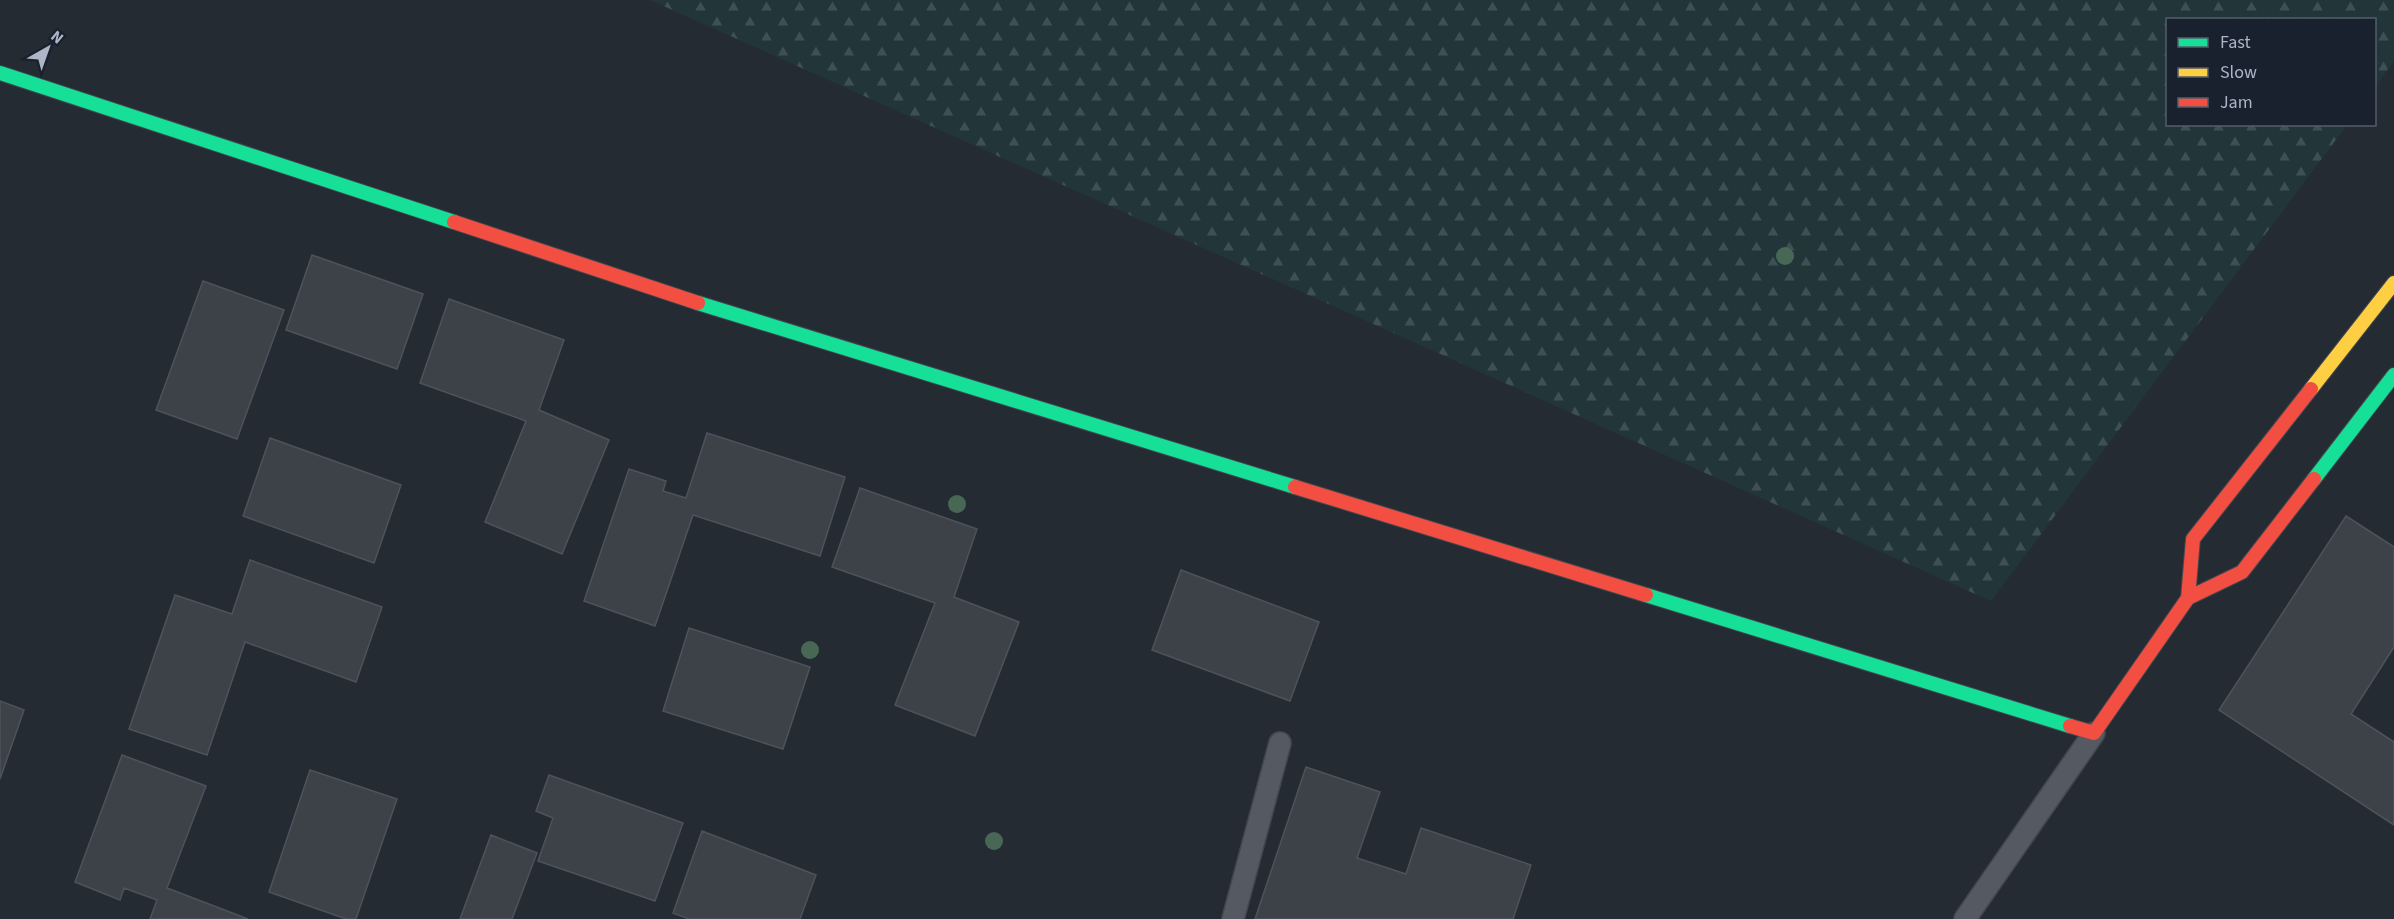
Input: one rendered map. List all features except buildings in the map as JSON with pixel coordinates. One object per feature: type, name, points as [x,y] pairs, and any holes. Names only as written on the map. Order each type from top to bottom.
[{"type":"street","points":[[0,73],[696,302],[2094,733],[2188,598],[2242,572],[2394,375]]},
{"type":"street","points":[[2188,598],[2193,539],[2394,283]]},
{"type":"lane","points":[[1965,919],[2094,733]]},
{"type":"lane","points":[[1233,919],[1280,743]]},
{"type":"green space","points":[[650,0],[2394,0],[2394,61],[2376,86],[2376,18],[2166,18],[2166,126],[2346,126],[1991,601]]},
{"type":"traffic: fast","points":[[0,73],[454,222]]},
{"type":"traffic: fast","points":[[698,303],[1295,487]]},
{"type":"traffic: fast","points":[[2314,479],[2394,375]]},
{"type":"traffic: fast","points":[[1646,595],[2070,726]]},
{"type":"traffic: slow","points":[[2311,389],[2394,283]]},
{"type":"traffic: jam","points":[[454,222],[698,303]]},
{"type":"traffic: jam","points":[[2188,598],[2193,539],[2311,389]]},
{"type":"traffic: jam","points":[[2070,726],[2094,733],[2188,598],[2242,572],[2314,479]]},
{"type":"traffic: jam","points":[[1295,487],[1646,595]]}]
